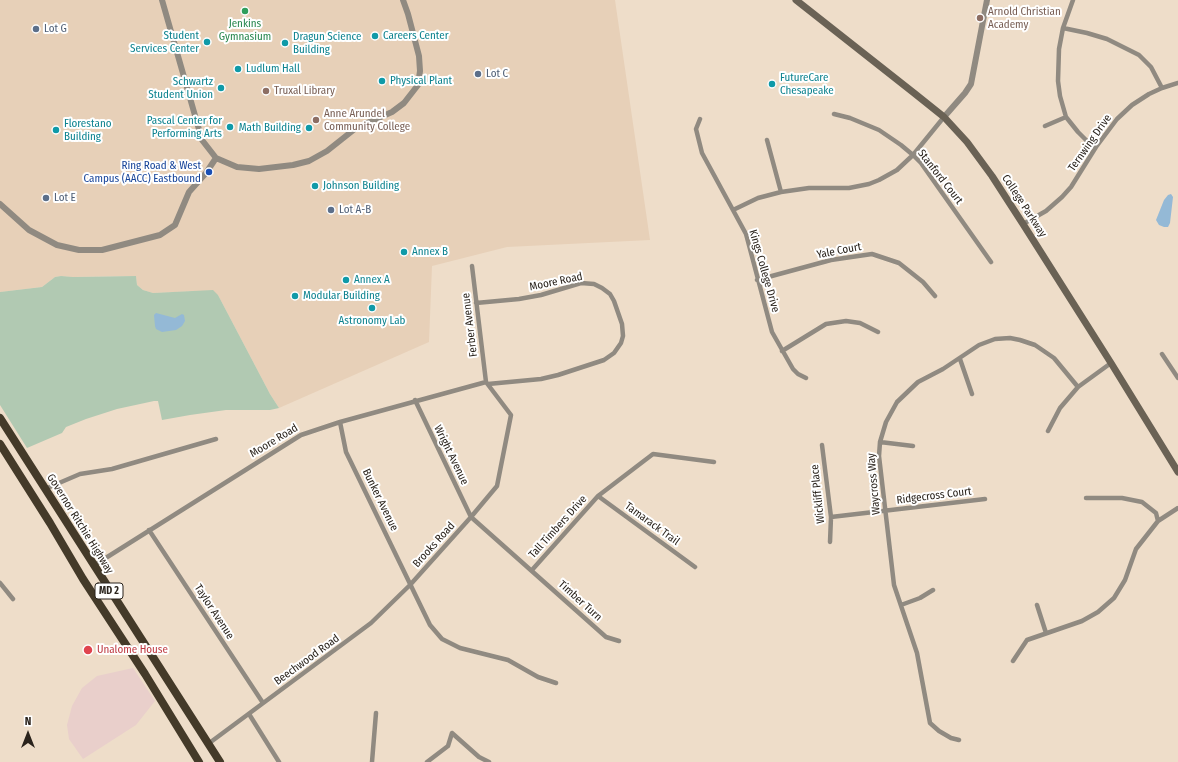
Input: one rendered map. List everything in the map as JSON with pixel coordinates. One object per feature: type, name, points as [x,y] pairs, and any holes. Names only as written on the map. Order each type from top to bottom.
[{"type":"highway","name":"Governor Ritchie Highway","points":[[0,418],[61,516],[220,762]]},
{"type":"highway","name":"MD 2","points":[[0,444],[50,523],[83,579],[145,674],[199,762]]},
{"type":"highway","points":[[50,523],[61,516]]},
{"type":"main road","name":"College Parkway","points":[[796,0],[944,117],[967,142],[1024,224],[1178,472]]},
{"type":"street","points":[[162,0],[202,140],[216,158],[237,167],[259,169],[292,165],[309,161],[327,151],[356,128],[392,112],[404,104],[418,85],[420,56],[403,0]]},
{"type":"street","points":[[733,210],[758,198],[781,192],[809,188],[849,188],[869,184],[889,175],[913,155],[965,93],[970,84],[987,0]]},
{"type":"street","points":[[1073,0],[1063,28],[1059,49],[1058,81],[1060,96],[1066,117],[1082,136],[1096,147]]},
{"type":"street","points":[[1063,28],[1087,32],[1107,39],[1139,56],[1151,67],[1162,88]]},
{"type":"street","name":"Ternwing Drive","points":[[1024,224],[1046,211],[1062,196],[1071,186],[1096,147],[1117,119],[1132,105],[1162,88],[1178,83]]},
{"type":"street","name":"Stanford Court","points":[[834,114],[850,118],[878,130],[902,145],[913,155],[921,163],[992,262]]},
{"type":"street","points":[[1045,126],[1066,117]]},
{"type":"street","name":"Kings College Drive","points":[[700,120],[696,129],[702,154],[746,234],[772,332],[793,369],[798,374],[806,378]]},
{"type":"street","points":[[767,140],[781,192]]},
{"type":"street","points":[[0,204],[29,230],[57,245],[79,250],[102,250],[160,235],[175,225],[189,192],[206,174],[216,158]]},
{"type":"street","name":"Yale Court","points":[[757,280],[831,260],[872,254],[899,263],[923,282],[935,296]]},
{"type":"street","name":"Ferber Avenue","points":[[472,266],[487,383]]},
{"type":"street","name":"Moore Road","points":[[93,566],[301,435],[415,400],[487,383],[541,379],[558,375],[604,360],[614,353],[621,343],[623,336],[622,324],[614,301],[610,294],[594,284],[581,283],[541,295],[519,299],[476,303]]},
{"type":"street","points":[[782,351],[826,324],[846,321],[860,323],[878,332]]},
{"type":"street","name":"Waycross Way","points":[[959,740],[951,738],[940,732],[930,723],[917,653],[894,586],[879,456],[880,442],[886,422],[897,402],[918,382],[943,370],[986,342],[1010,338],[1035,345],[1049,354],[1078,387]]},
{"type":"street","points":[[1162,354],[1178,378]]},
{"type":"street","points":[[960,359],[972,394]]},
{"type":"street","points":[[1048,431],[1060,408],[1078,387],[1111,363]]},
{"type":"street","name":"Brooks Road","points":[[410,584],[472,517],[497,486],[511,415],[487,383]]},
{"type":"street","name":"Wright Avenue","points":[[415,400],[472,517]]},
{"type":"street","name":"Bunker Avenue","points":[[340,422],[346,452],[430,625],[442,638],[460,648],[508,660],[538,677],[556,683]]},
{"type":"street","points":[[45,489],[80,474],[112,470],[216,439]]},
{"type":"street","points":[[880,442],[913,446]]},
{"type":"street","name":"Wickliff Place","points":[[822,445],[831,517],[830,542]]},
{"type":"street","name":"Tall Timbers Drive","points":[[532,570],[598,496],[653,454],[714,462]]},
{"type":"street","name":"Tamarack Trail","points":[[598,496],[695,566]]},
{"type":"street","points":[[1086,498],[1122,498],[1142,502],[1156,513],[1158,521]]},
{"type":"street","name":"Ridgecross Court","points":[[831,517],[985,499]]},
{"type":"street","points":[[1013,661],[1027,640],[1082,621],[1098,612],[1114,598],[1125,580],[1136,548],[1158,521],[1178,508]]},
{"type":"street","name":"Timber Turn","points":[[472,517],[606,637],[619,641]]},
{"type":"street","name":"Taylor Avenue","points":[[149,530],[263,703]]},
{"type":"street","points":[[0,583],[13,598]]},
{"type":"street","name":"Beechwood Road","points":[[208,744],[371,624],[410,584]]},
{"type":"street","points":[[901,605],[920,598],[933,590]]},
{"type":"street","points":[[1037,605],[1046,633]]},
{"type":"street","points":[[372,762],[376,713]]},
{"type":"street","points":[[249,714],[279,762]]},
{"type":"street","points":[[427,762],[448,746],[452,733],[479,757],[489,762]]},
{"type":"shaded area","name":"Anne Arundel Community College","points":[[0,0],[615,0],[650,240],[507,247],[432,266],[429,342],[279,408],[270,394],[218,295],[197,291],[153,293],[143,290],[137,285],[136,276],[61,276],[55,277],[42,287],[0,292]]},
{"type":"shaded area","points":[[133,668],[155,701],[136,725],[83,759],[69,739],[67,725],[72,706],[82,688],[97,676]]},
{"type":"green space","points":[[136,276],[137,285],[143,290],[153,293],[213,290],[218,295],[270,394],[279,408],[270,410],[226,410],[162,420],[158,401],[154,401],[117,409],[86,419],[66,427],[62,433],[27,448],[0,405],[0,292],[42,287],[55,277]]},
{"type":"water","points":[[1171,194],[1173,197],[1170,223],[1168,227],[1164,227],[1159,225],[1156,220],[1164,200]]},
{"type":"water","points":[[156,313],[175,318],[182,314],[184,315],[185,321],[182,326],[176,330],[162,332],[156,329],[155,326],[154,315]]},
{"type":"place","name":"Jenkins Gymnasium","points":[[245,11]]},
{"type":"place","name":"Arnold Christian Academy","points":[[980,18]]},
{"type":"place","name":"Lot G","points":[[36,29]]},
{"type":"place","name":"Careers Center","points":[[375,36]]},
{"type":"place","name":"Student Services Center","points":[[207,42]]},
{"type":"place","name":"Dragun Science Building","points":[[285,43]]},
{"type":"place","name":"Ludlum Hall","points":[[238,69]]},
{"type":"place","name":"Lot C","points":[[478,74]]},
{"type":"place","name":"Physical Plant","points":[[382,81]]},
{"type":"place","name":"FutureCare Chesapeake","points":[[772,84]]},
{"type":"place","name":"Schwartz Student Union","points":[[221,88]]},
{"type":"place","name":"Truxal Library","points":[[266,91]]},
{"type":"place","name":"Anne Arundel Community College","points":[[316,120]]},
{"type":"place","name":"Pascal Center for Performing Arts","points":[[230,127]]},
{"type":"place","name":"Math Building","points":[[309,128]]},
{"type":"place","name":"Florestano Building","points":[[56,130]]},
{"type":"place","name":"Ring Road & West Campus (AACC) Eastbound","points":[[209,172]]},
{"type":"place","name":"Johnson Building","points":[[315,186]]},
{"type":"place","name":"Lot E","points":[[46,198]]},
{"type":"place","name":"Lot A-B","points":[[331,210]]},
{"type":"place","name":"Annex B","points":[[404,252]]},
{"type":"place","name":"Annex A","points":[[346,280]]},
{"type":"place","name":"Modular Building","points":[[295,296]]},
{"type":"place","name":"Astronomy Lab","points":[[372,308]]},
{"type":"place","name":"Unalome House","points":[[88,650]]}]
